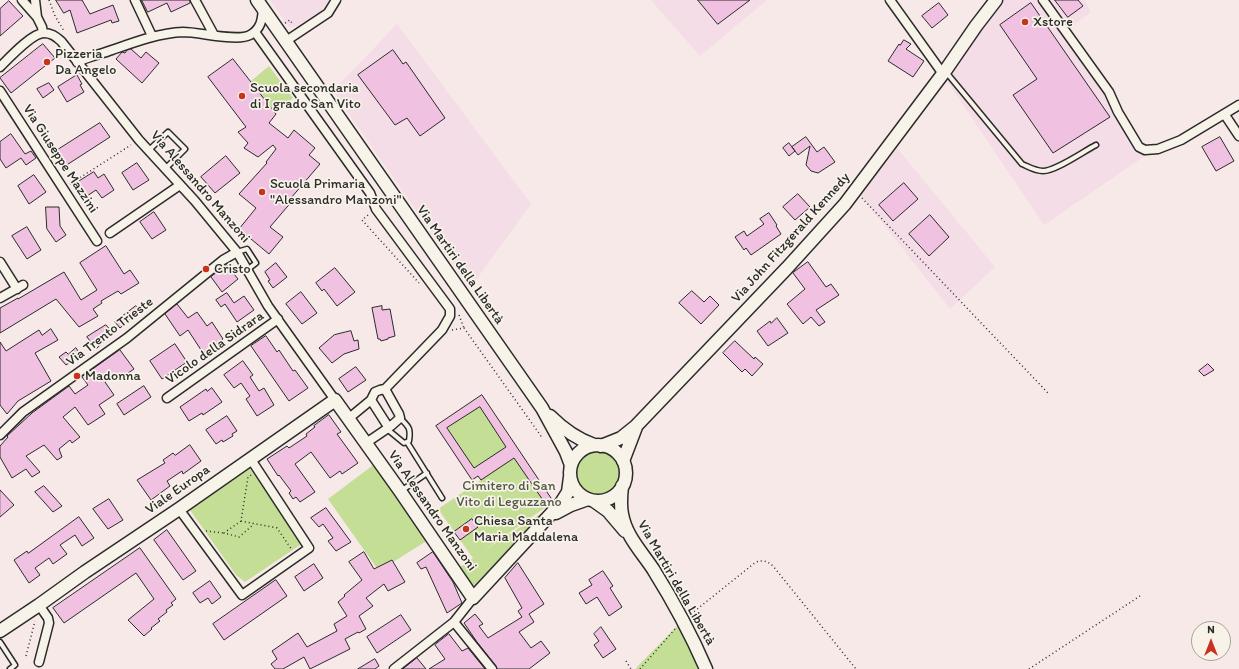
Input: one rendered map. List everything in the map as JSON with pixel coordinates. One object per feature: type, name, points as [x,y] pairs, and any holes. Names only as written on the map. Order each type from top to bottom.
[{"type":"main road","name":"Via John Fitzgerald Kennedy","points":[[598,446],[621,438],[636,426],[787,268],[845,204],[996,0]]},
{"type":"main road","name":"Via Martiri della Libertà","points":[[260,4],[542,408],[566,452],[570,471]]},
{"type":"main road","name":"Via Alessandro Manzoni","points":[[335,400],[400,491],[473,598]]},
{"type":"main road","name":"Viale Europa","points":[[0,631],[335,400]]},
{"type":"main road","name":"Via Martiri della Libertà","points":[[542,408],[562,428],[582,441],[598,446]]},
{"type":"main road","name":"Via John Fitzgerald Kennedy","points":[[623,461],[636,426]]},
{"type":"main road","points":[[473,598],[565,498],[570,487],[570,471],[574,458],[579,452],[586,448],[598,446],[614,451],[623,461],[625,478],[616,495],[609,499],[591,500],[571,505],[548,518]]},
{"type":"main road","points":[[570,471],[573,487],[580,494],[608,511],[629,536]]},
{"type":"main road","name":"Via Martiri della Libertà","points":[[622,486],[620,502],[629,536],[652,569],[683,620],[706,669]]},
{"type":"street","points":[[0,67],[32,38],[43,33],[37,17],[22,0]]},
{"type":"street","points":[[35,0],[37,17]]},
{"type":"street","points":[[135,0],[152,36]]},
{"type":"street","points":[[195,0],[214,35]]},
{"type":"street","points":[[286,41],[328,13],[336,0]]},
{"type":"street","points":[[890,0],[944,72]]},
{"type":"street","points":[[1043,0],[1109,92],[1118,112],[1138,148],[1145,150],[1158,149],[1181,140],[1225,115],[1239,105]]},
{"type":"street","points":[[77,62],[152,36],[183,32],[233,38],[250,36],[259,28],[262,19],[260,4]]},
{"type":"street","points":[[255,32],[370,193],[376,209],[450,309],[450,316],[442,330],[385,389],[375,392],[371,400],[348,419]]},
{"type":"street","name":"Via Alessandro Manzoni","points":[[43,33],[54,36],[61,41],[139,140],[195,201],[237,252],[246,270],[278,319],[335,400]]},
{"type":"street","name":"Via Giuseppe Mazzini","points":[[0,91],[98,241]]},
{"type":"street","points":[[1225,115],[1239,136]]},
{"type":"street","points":[[110,233],[180,186]]},
{"type":"street","name":"Via Trento Trieste","points":[[0,435],[23,412],[127,338],[223,260],[237,252]]},
{"type":"street","points":[[0,262],[20,287],[0,298]]},
{"type":"street","name":"Vicolo della Sidrara","points":[[167,398],[278,319]]},
{"type":"street","points":[[366,443],[400,418],[385,389]]},
{"type":"street","points":[[371,400],[389,427]]},
{"type":"street","points":[[179,509],[242,595],[297,557],[309,548],[250,458]]},
{"type":"street","points":[[394,669],[454,622],[473,598]]},
{"type":"street","points":[[39,605],[48,618],[49,623],[40,662]]},
{"type":"street","points":[[454,622],[492,669]]},
{"type":"lane","points":[[944,72],[1022,164],[1034,170],[1044,171],[1056,168],[1096,145]]},
{"type":"lane","points":[[149,150],[168,132],[185,149],[165,168]]},
{"type":"lane","points":[[237,252],[247,249],[256,263],[246,270]]},
{"type":"lane","points":[[400,418],[408,426],[410,433],[409,441],[407,442]]},
{"type":"lane","points":[[389,427],[399,440],[404,443],[407,442]]},
{"type":"lane","points":[[407,442],[442,498]]},
{"type":"lane","points":[[400,491],[427,473]]},
{"type":"lane","points":[[0,642],[15,665],[10,669]]},
{"type":"path","points":[[63,188],[139,140]]},
{"type":"path","points":[[863,199],[1048,393]]},
{"type":"path","points":[[362,220],[419,283]]},
{"type":"path","points":[[454,318],[458,313],[464,328],[542,436],[549,436],[555,433]]},
{"type":"path","points":[[442,330],[445,334],[455,329],[464,328]]},
{"type":"path","points":[[224,533],[241,521],[248,477],[258,470]]},
{"type":"path","points":[[241,521],[277,528],[297,557]]},
{"type":"path","points":[[196,532],[224,533],[240,537],[254,524]]},
{"type":"path","points":[[640,669],[683,620],[756,562],[763,560],[773,566],[856,669]]},
{"type":"path","points":[[1030,669],[1140,596]]},
{"type":"path","points":[[26,656],[39,605]]},
{"type":"path","points":[[626,661],[632,669]]},
{"type":"shaded area","points":[[270,0],[331,0],[319,15],[308,23],[300,26],[289,27]]},
{"type":"shaded area","points":[[651,0],[767,0],[700,56]]},
{"type":"shaded area","points":[[1002,0],[1085,0],[1091,12],[1068,29],[1146,155],[1044,225],[947,81],[995,8]]},
{"type":"shaded area","points":[[397,24],[531,204],[470,288],[333,91]]},
{"type":"shaded area","points":[[897,148],[995,267],[950,309],[860,194]]},
{"type":"green space","points":[[269,66],[293,98],[276,113],[251,81]]},
{"type":"green space","name":"Cimitero di San Vito di Leguzzano","points":[[482,395],[553,502],[482,552],[554,505],[478,586],[467,583],[457,569],[473,558],[438,509],[481,480],[478,476],[472,480],[436,426]]},
{"type":"green space","points":[[598,452],[613,458],[619,473],[613,488],[598,494],[583,488],[577,473],[583,458]]},
{"type":"green space","points":[[376,463],[428,540],[379,571],[328,499]]},
{"type":"green space","points":[[250,469],[303,543],[245,582],[236,575],[190,510]]},
{"type":"green space","points":[[679,624],[701,669],[636,669],[637,667]]},
{"type":"building","points":[[56,0],[82,0],[90,14],[113,5],[119,21],[112,23],[111,20],[77,33],[70,10],[64,13]]},
{"type":"building","points":[[142,0],[190,0],[190,3],[171,12],[167,3],[148,12]]},
{"type":"building","points":[[698,0],[750,0],[718,24]]},
{"type":"building","points":[[1055,0],[1078,0],[1083,6],[1068,17]]},
{"type":"building","points":[[9,1],[23,16],[0,36],[0,9]]},
{"type":"building","points":[[939,3],[948,15],[932,28],[922,16]]},
{"type":"building","points":[[1031,3],[1110,117],[1053,153],[1013,95],[1037,79],[1000,25]]},
{"type":"building","points":[[904,40],[911,44],[906,49],[924,61],[913,77],[888,61],[899,44],[900,45]]},
{"type":"building","points":[[43,44],[55,58],[11,93],[0,78]]},
{"type":"building","points":[[131,49],[141,58],[146,52],[159,63],[142,83],[116,59],[122,52],[125,53],[127,50]]},
{"type":"building","points":[[393,50],[403,64],[406,62],[445,118],[420,136],[407,118],[395,125],[358,75]]},
{"type":"building","points":[[233,59],[276,114],[269,123],[288,138],[294,130],[315,148],[309,155],[320,164],[291,198],[293,200],[270,227],[283,237],[269,254],[239,229],[256,208],[239,194],[267,163],[266,162],[276,149],[273,145],[258,157],[244,148],[248,143],[238,132],[246,127],[208,77]]},
{"type":"building","points":[[77,75],[84,92],[67,102],[58,87]]},
{"type":"building","points":[[49,83],[54,90],[43,98],[37,89]]},
{"type":"building","points":[[100,123],[110,137],[62,168],[58,162],[61,159],[56,151]]},
{"type":"building","points":[[11,134],[25,154],[31,151],[36,158],[26,165],[21,158],[6,168],[0,159],[0,142]]},
{"type":"building","points":[[806,137],[817,152],[824,147],[835,162],[818,173],[811,171],[806,165],[810,146],[798,155],[792,147]]},
{"type":"building","points":[[1220,137],[1234,161],[1216,171],[1202,147]]},
{"type":"building","points":[[789,143],[795,151],[789,156],[783,148]]},
{"type":"building","points":[[226,156],[240,173],[215,193],[201,177]]},
{"type":"building","points":[[137,163],[149,180],[133,190],[122,173]]},
{"type":"building","points":[[94,172],[98,178],[104,174],[114,190],[102,198],[96,190],[87,196],[78,182]]},
{"type":"building","points":[[34,175],[46,192],[29,204],[18,186]]},
{"type":"building","points":[[904,183],[918,199],[893,221],[879,205]]},
{"type":"building","points":[[798,194],[810,207],[795,220],[783,207]]},
{"type":"building","points":[[46,207],[59,207],[60,226],[66,235],[56,242],[47,229]]},
{"type":"building","points":[[154,212],[166,230],[152,239],[140,222]]},
{"type":"building","points":[[769,213],[781,234],[751,255],[746,248],[744,250],[735,237],[744,231],[747,236],[764,224],[760,219]]},
{"type":"building","points":[[930,215],[949,237],[929,256],[909,234]]},
{"type":"building","points":[[27,227],[41,250],[27,259],[12,236]]},
{"type":"building","points":[[106,246],[124,274],[130,270],[139,283],[121,294],[118,291],[101,301],[102,303],[93,309],[98,316],[79,327],[56,299],[0,333],[0,308],[64,272],[81,300],[97,290],[80,263]]},
{"type":"building","points":[[808,262],[826,287],[831,284],[839,295],[816,310],[825,322],[819,326],[811,317],[803,324],[787,304],[805,289],[793,273]]},
{"type":"building","points":[[276,263],[287,277],[273,288],[268,281],[270,280],[265,272]]},
{"type":"building","points":[[227,265],[238,279],[222,292],[211,277]]},
{"type":"building","points":[[335,268],[355,292],[337,306],[324,289],[322,291],[316,283]]},
{"type":"building","points":[[692,291],[704,302],[710,296],[719,305],[701,324],[679,303]]},
{"type":"building","points":[[301,292],[317,313],[302,324],[286,304]]},
{"type":"building","points":[[227,293],[234,303],[244,296],[254,310],[237,322],[225,304],[221,307],[216,300]]},
{"type":"building","points":[[177,304],[188,318],[197,312],[207,326],[212,322],[223,339],[203,353],[188,330],[180,336],[165,314]]},
{"type":"building","points":[[136,306],[140,311],[120,328],[115,322]]},
{"type":"building","points":[[382,306],[382,310],[390,309],[395,336],[381,341],[378,339],[372,308]]},
{"type":"building","points":[[777,318],[788,333],[768,346],[757,331],[770,321],[771,323]]},
{"type":"building","points":[[106,325],[113,333],[96,349],[87,337]]},
{"type":"building","points":[[51,329],[58,340],[35,353],[51,381],[18,401],[7,414],[0,405],[0,342],[6,351],[39,330],[42,335]]},
{"type":"building","points":[[351,331],[354,341],[358,340],[359,349],[344,354],[332,363],[319,348],[334,335]]},
{"type":"building","points":[[266,336],[277,352],[279,350],[293,371],[295,370],[308,388],[289,401],[251,346]]},
{"type":"building","points":[[735,341],[754,359],[755,357],[763,364],[752,376],[745,369],[742,372],[723,353]]},
{"type":"building","points":[[175,344],[187,362],[162,379],[150,361]]},
{"type":"building","points":[[76,348],[81,355],[66,365],[59,357],[66,352],[68,354]]},
{"type":"building","points":[[120,350],[134,369],[121,378],[117,373],[105,382],[114,395],[99,405],[105,414],[88,425],[75,407],[63,417],[80,437],[72,443],[70,440],[59,449],[62,457],[57,460],[44,445],[26,456],[40,472],[32,477],[26,469],[12,478],[0,457],[0,446],[8,437],[7,436],[32,413],[69,386],[75,394],[88,385],[82,377]]},
{"type":"building","points":[[243,361],[253,375],[250,377],[259,391],[264,388],[274,405],[257,416],[246,399],[250,396],[241,383],[234,388],[224,375]]},
{"type":"building","points":[[1208,364],[1214,370],[1204,376],[1199,371]]},
{"type":"building","points":[[356,367],[366,380],[348,392],[339,379]]},
{"type":"building","points":[[144,386],[151,397],[124,415],[117,404]]},
{"type":"building","points":[[212,388],[222,402],[203,415],[202,413],[189,421],[180,407],[206,389],[207,391]]},
{"type":"building","points":[[482,395],[553,501],[547,506],[514,458],[481,480],[478,476],[472,480],[436,426]],"holes":[[[480,407],[506,447],[474,468],[447,428]]]},
{"type":"building","points":[[329,415],[341,432],[337,434],[358,463],[342,474],[340,471],[330,478],[311,452],[295,464],[315,492],[300,502],[296,497],[293,499],[289,493],[291,491],[279,475],[278,476],[267,459],[287,446],[289,448],[307,436],[306,434],[315,427],[314,426]]},
{"type":"building","points":[[227,416],[237,431],[232,434],[233,436],[216,444],[206,430]]},
{"type":"building","points":[[190,445],[201,461],[183,474],[182,471],[167,481],[170,486],[151,500],[137,480],[165,463],[163,460],[173,453],[175,455]]},
{"type":"building","points":[[44,486],[62,506],[53,512],[35,492]]},
{"type":"building","points":[[0,490],[14,505],[0,517]]},
{"type":"building","points":[[109,499],[123,520],[108,529],[93,509]]},
{"type":"building","points":[[326,508],[351,542],[336,551],[328,541],[333,538],[323,524],[319,527],[311,518]]},
{"type":"building","points":[[79,517],[94,538],[82,546],[75,535],[60,545],[67,554],[53,564],[49,558],[35,568],[40,575],[29,583],[14,560],[27,551],[28,553]]},
{"type":"building","name":"Chiesa Santa Maria Maddalena","points":[[472,519],[478,527],[460,540],[454,532]]},
{"type":"building","points":[[167,530],[196,571],[183,580],[154,540]]},
{"type":"building","points":[[140,548],[176,599],[171,603],[173,605],[166,610],[167,612],[158,619],[160,621],[151,628],[152,629],[144,636],[128,620],[154,599],[136,573],[64,623],[53,608]]},
{"type":"building","points":[[364,552],[374,569],[392,560],[405,582],[388,591],[384,584],[366,598],[373,606],[359,616],[366,629],[345,639],[350,649],[310,669],[304,657],[283,669],[275,669],[271,664],[277,659],[272,651],[298,633],[307,647],[337,631],[334,624],[347,616],[338,602],[362,580],[349,562]]},
{"type":"building","points":[[433,552],[453,582],[462,603],[447,613],[426,567],[421,569],[417,563]]},
{"type":"building","points":[[518,563],[544,604],[529,614],[534,622],[519,632],[531,648],[541,641],[550,653],[529,669],[497,669],[464,623],[475,614],[483,624],[479,626],[488,638],[522,617],[518,611],[522,608],[505,578]]},
{"type":"building","points":[[314,564],[323,578],[304,591],[295,577]]},
{"type":"building","points":[[603,571],[613,586],[610,588],[622,607],[609,616],[597,597],[586,604],[579,593],[592,585],[589,580]]},
{"type":"building","points":[[276,580],[287,596],[224,640],[213,624]]},
{"type":"building","points":[[210,581],[221,597],[212,604],[208,598],[200,603],[193,593]]},
{"type":"building","points":[[401,615],[411,630],[377,653],[367,637]]},
{"type":"building","points":[[601,627],[616,649],[603,658],[594,645],[599,641],[594,634]]},
{"type":"building","points":[[449,634],[462,651],[468,648],[485,669],[429,669],[445,659],[435,645]]},
{"type":"building","points":[[417,658],[426,669],[403,669]]},
{"type":"building","points":[[375,659],[379,666],[375,669],[358,669]]},
{"type":"place","name":"Xstore","points":[[1025,22]]},
{"type":"place","name":"Pizzeria Da Angelo","points":[[47,62]]},
{"type":"place","name":"Scuola secondaria di I grado San Vito","points":[[242,96]]},
{"type":"place","name":"Scuola Primaria \"Alessandro Manzoni\"","points":[[262,192]]},
{"type":"place","name":"Cristo","points":[[206,269]]},
{"type":"place","name":"Madonna","points":[[77,376]]},
{"type":"place","name":"Chiesa Santa Maria Maddalena","points":[[466,529]]}]
